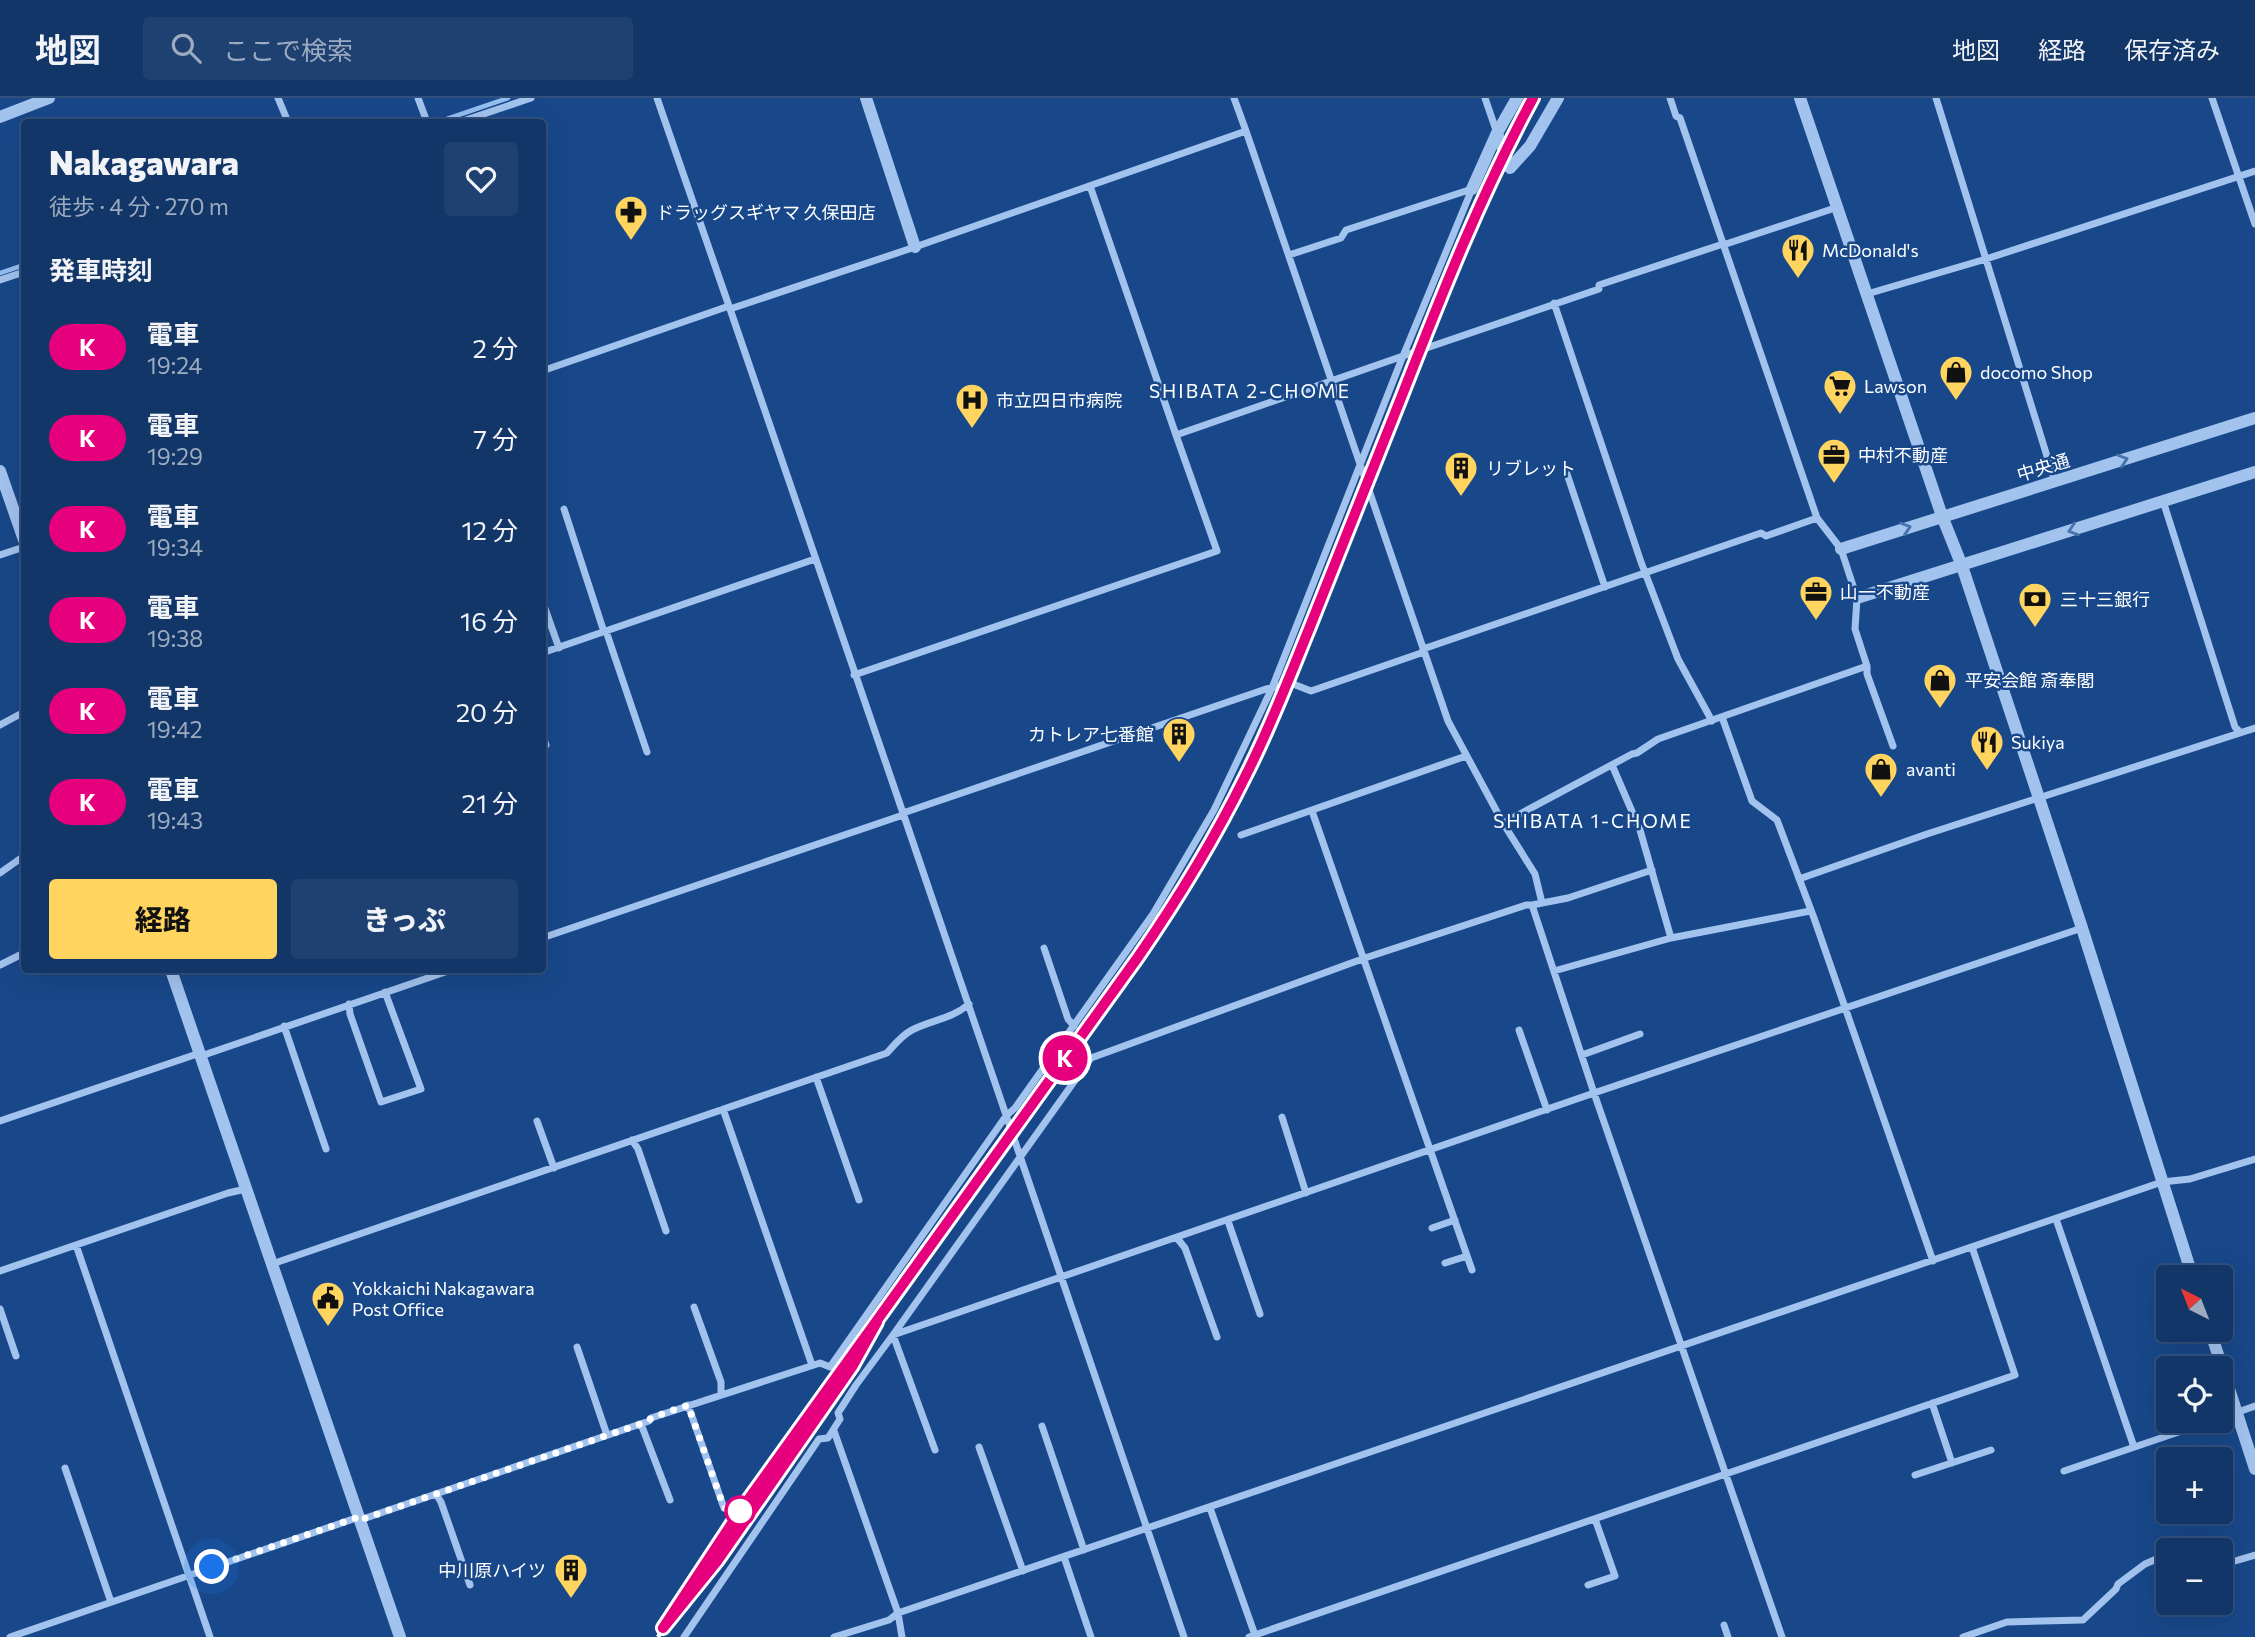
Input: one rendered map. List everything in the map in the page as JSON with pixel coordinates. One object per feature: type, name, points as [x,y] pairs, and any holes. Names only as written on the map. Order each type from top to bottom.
[{"type":"street","points":[[0,117],[49,98]]},
{"type":"street","points":[[278,98],[287,119]]},
{"type":"street","points":[[418,98],[426,119]]},
{"type":"street","points":[[469,119],[531,98]]},
{"type":"street","points":[[657,98],[1184,1637]]},
{"type":"street","points":[[866,98],[915,247]]},
{"type":"street","points":[[1234,98],[1448,720],[1503,823],[1535,874],[1542,903]]},
{"type":"street","points":[[1485,98],[1510,168],[1530,146],[1558,98]]},
{"type":"street","points":[[10,1637],[641,1424],[651,1418],[721,1394],[820,1363],[830,1367],[1006,1116],[1015,1108],[1153,914],[1231,776],[1272,688],[1472,189],[1497,133],[1517,98]]},
{"type":"street","points":[[1670,98],[1676,116],[1680,118],[1817,518],[1842,549],[1857,598],[1855,629],[1867,674],[1893,746]]},
{"type":"street","points":[[1800,98],[2039,797],[2189,1265]]},
{"type":"street","points":[[1936,98],[2055,482]]},
{"type":"street","points":[[2212,98],[2255,224]]},
{"type":"street","points":[[546,369],[915,247],[1245,131]]},
{"type":"street","points":[[1867,294],[1986,259],[2255,171]]},
{"type":"street","points":[[854,675],[1217,551],[1090,186]]},
{"type":"street","points":[[1289,255],[1340,238],[1346,230],[1472,189]]},
{"type":"street","points":[[1176,435],[1599,289],[1599,285],[1838,206]]},
{"type":"street","points":[[0,280],[21,273]]},
{"type":"street","points":[[1554,303],[1641,562],[1678,659],[1712,721]]},
{"type":"street","name":"中央通","points":[[1842,549],[2255,418]]},
{"type":"street","points":[[0,471],[21,531]]},
{"type":"street","points":[[1566,471],[1605,587]]},
{"type":"street","points":[[1857,598],[2255,472]]},
{"type":"street","points":[[2163,502],[2235,727],[2239,732]]},
{"type":"street","points":[[564,509],[647,752]]},
{"type":"street","points":[[546,937],[1272,688],[1293,684],[1311,691],[1761,533],[1766,536],[1817,518]]},
{"type":"street","points":[[0,555],[21,548]]},
{"type":"street","points":[[546,652],[816,559]]},
{"type":"street","points":[[546,611],[559,648]]},
{"type":"street","points":[[1503,823],[1658,740],[1867,666]]},
{"type":"street","points":[[0,725],[21,714]]},
{"type":"street","points":[[1722,716],[1752,801],[1777,820],[1933,1261]]},
{"type":"street","points":[[1799,879],[2039,797],[2255,728]]},
{"type":"street","points":[[1241,835],[1466,756]]},
{"type":"street","points":[[1612,765],[1640,830],[1671,938]]},
{"type":"street","points":[[1312,811],[1472,1269]]},
{"type":"street","points":[[0,873],[21,858]]},
{"type":"street","points":[[684,1637],[819,1438],[828,1438],[834,1431],[844,1402],[1093,1056],[1476,920],[1526,905],[1568,898],[1652,870]]},
{"type":"street","points":[[1532,905],[1782,1637]]},
{"type":"street","points":[[1554,971],[1671,938],[1810,911]]},
{"type":"street","points":[[893,1335],[2082,928]]},
{"type":"street","points":[[1044,948],[1068,1018],[1074,1026]]},
{"type":"street","points":[[0,964],[21,954]]},
{"type":"street","points":[[173,973],[400,1637]]},
{"type":"street","points":[[0,1121],[442,973]]},
{"type":"street","points":[[349,1004],[350,1014],[381,1102],[421,1089],[385,992]]},
{"type":"street","points":[[271,1265],[887,1053],[903,1035],[915,1028],[958,1014],[969,1004]]},
{"type":"street","points":[[284,1026],[326,1149]]},
{"type":"street","points":[[1519,1030],[1546,1110]]},
{"type":"street","points":[[1582,1055],[1640,1034]]},
{"type":"street","points":[[816,1077],[859,1200]]},
{"type":"street","points":[[723,1109],[812,1365]]},
{"type":"street","points":[[1282,1118],[1306,1194]]},
{"type":"street","points":[[537,1121],[554,1168]]},
{"type":"street","points":[[632,1140],[638,1149],[666,1231]]},
{"type":"street","points":[[834,1637],[2162,1182],[2190,1180],[2255,1159]]},
{"type":"street","points":[[0,1271],[246,1189]]},
{"type":"street","points":[[2056,1219],[2134,1447]]},
{"type":"street","points":[[1432,1228],[1455,1220]]},
{"type":"street","points":[[1228,1221],[1260,1314]]},
{"type":"street","points":[[1178,1238],[1185,1248],[1217,1337]]},
{"type":"street","points":[[76,1245],[210,1637]]},
{"type":"street","points":[[1210,1508],[1252,1636],[1726,1475],[2015,1376],[1972,1247]]},
{"type":"street","points":[[1445,1263],[1467,1256]]},
{"type":"street","points":[[694,1307],[721,1382],[721,1394]]},
{"type":"street","points":[[0,1309],[16,1356]]},
{"type":"street","points":[[893,1335],[934,1450]]},
{"type":"street","points":[[2214,1342],[2255,1469]]},
{"type":"street","points":[[577,1347],[607,1435]]},
{"type":"street","points":[[1933,1403],[1952,1463]]},
{"type":"street","points":[[688,1405],[724,1508]]},
{"type":"street","points":[[2233,1414],[2255,1406]]},
{"type":"street","points":[[641,1424],[670,1500]]},
{"type":"street","points":[[1042,1426],[1084,1550]]},
{"type":"street","points":[[834,1431],[898,1613],[902,1637]]},
{"type":"street","points":[[2064,1471],[2175,1433]]},
{"type":"street","points":[[979,1447],[1023,1571]]},
{"type":"street","points":[[1915,1475],[1991,1450]]},
{"type":"street","points":[[65,1468],[111,1602]]},
{"type":"street","points":[[436,1494],[470,1585]]},
{"type":"street","points":[[1588,1585],[1615,1576],[1595,1519]]},
{"type":"street","points":[[2233,1561],[2255,1555]]},
{"type":"street","points":[[1064,1557],[1091,1637]]},
{"type":"street","points":[[1963,1637],[2007,1622],[2083,1620],[2118,1584],[2156,1559]]},
{"type":"street","points":[[1724,1625],[1728,1637]]},
{"type":"waterway","points":[[447,119],[508,98]]},
{"type":"waterway","points":[[0,273],[21,266]]},
{"type":"railway","points":[[658,1637],[740,1511],[1138,957],[1209,845],[1272,719],[1462,246],[1533,98]]},
{"type":"train","name":"K","points":[[877,1322],[852,1367],[718,1560],[663,1628],[740,1511],[937,1233],[1138,957],[1199,862],[1246,776],[1269,725],[1369,482],[1433,313],[1508,143],[1533,98]]},
{"type":"place","name":"ドラッグスギヤマ 久保田店","points":[[631,242]]},
{"type":"place","name":"McDonald's","points":[[1798,280]]},
{"type":"place","name":"docomo Shop","points":[[1956,402]]},
{"type":"place","name":"Lawson","points":[[1840,416]]},
{"type":"place","name":"市立四日市病院","points":[[972,430]]},
{"type":"place","name":"中村不動産","points":[[1834,485]]},
{"type":"place","name":"リブレット","points":[[1461,498]]},
{"type":"place","name":"山一不動産","points":[[1816,622]]},
{"type":"place","name":"三十三銀行","points":[[2035,629]]},
{"type":"place","name":"平安会館 斎奉閣","points":[[1940,710]]},
{"type":"place","name":"カトレア七番館","points":[[1179,764]]},
{"type":"place","name":"Sukiya","points":[[1987,772]]},
{"type":"place","name":"avanti","points":[[1881,799]]},
{"type":"place","name":"Yokkaichi Nakagawara Post Office","points":[[328,1328]]},
{"type":"place","name":"中川原ハイツ","points":[[571,1600]]},
{"type":"district","name":"SHIBATA 2-CHOME","points":[[1250,390]]},
{"type":"district","name":"SHIBATA 1-CHOME","points":[[1593,820]]},
{"type":"route","points":[[212,1567],[359,1517],[360,1520],[649,1421],[688,1405],[724,1508],[740,1511]]}]
